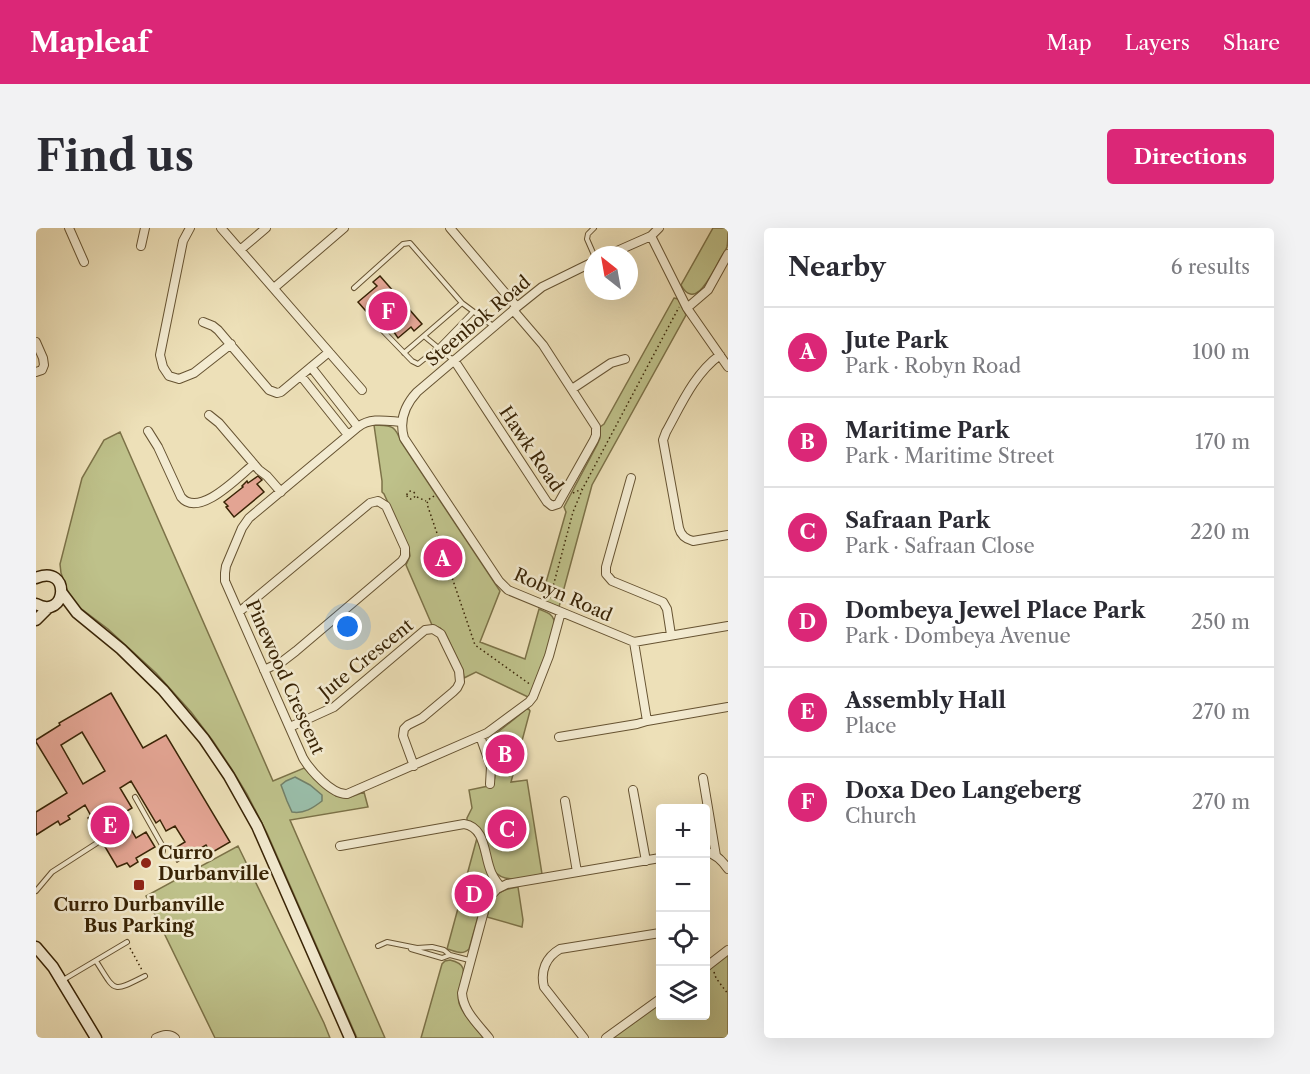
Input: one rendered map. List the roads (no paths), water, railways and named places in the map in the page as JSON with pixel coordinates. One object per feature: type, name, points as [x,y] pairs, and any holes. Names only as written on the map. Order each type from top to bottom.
[{"type":"street","points":[[69,228],[84,262]]},
{"type":"street","points":[[141,246],[146,228]]},
{"type":"street","points":[[190,228],[183,241],[160,355],[161,362],[169,376],[180,379],[194,373],[231,344]]},
{"type":"street","points":[[221,228],[362,390]]},
{"type":"street","points":[[240,250],[266,228]]},
{"type":"street","points":[[273,288],[344,228]]},
{"type":"street","name":"Hawk Road","points":[[450,228],[543,345],[594,423],[596,435],[558,504],[552,506],[547,502],[454,360]]},
{"type":"street","points":[[628,246],[651,236],[659,228]]},
{"type":"street","points":[[651,236],[687,308],[728,367]]},
{"type":"street","points":[[687,308],[708,290],[728,254]]},
{"type":"street","name":"Steenbok Road","points":[[402,422],[406,407],[412,397],[454,360],[549,282],[584,266]]},
{"type":"street","points":[[203,322],[218,330],[276,393],[282,392],[329,352]]},
{"type":"street","points":[[36,342],[45,365],[42,370],[36,372]]},
{"type":"street","points":[[720,355],[696,380],[663,440],[682,535],[693,541],[728,535]]},
{"type":"street","points":[[572,389],[611,363],[625,359]]},
{"type":"street","points":[[311,367],[358,427]]},
{"type":"street","points":[[301,376],[348,435]]},
{"type":"street","points":[[209,415],[219,423],[281,492]]},
{"type":"street","name":"Pinewood Crescent","points":[[402,422],[373,420],[365,422],[348,435],[246,521],[226,566],[225,581],[308,766],[334,791],[341,794],[353,793],[495,728],[529,702],[537,689],[561,612]]},
{"type":"street","name":"Robyn Road","points":[[402,422],[405,441],[502,585],[508,590],[634,642]]},
{"type":"street","points":[[148,431],[181,497],[188,503],[196,504],[213,496],[254,464]]},
{"type":"street","points":[[631,478],[606,574],[612,581],[663,602],[667,609],[671,635]]},
{"type":"street","points":[[239,612],[370,503],[381,501],[386,506],[405,548],[402,561],[296,651],[283,661],[264,670]]},
{"type":"street","points":[[37,577],[46,575],[56,579],[60,583],[62,593],[77,613],[128,655],[163,690],[204,739],[229,776],[257,826],[350,1038]]},
{"type":"street","points":[[36,620],[57,602],[62,593]]},
{"type":"street","points":[[36,604],[77,613]]},
{"type":"street","points":[[647,721],[634,642],[728,626]]},
{"type":"street","name":"Jute Crescent","points":[[290,727],[334,707],[418,635],[425,630],[433,629],[441,634],[459,671],[460,682],[458,688],[446,699],[404,729],[404,736],[414,766]]},
{"type":"street","points":[[559,737],[728,707]]},
{"type":"street","points":[[480,736],[491,767],[490,784]]},
{"type":"street","points":[[703,778],[716,856]]},
{"type":"street","points":[[633,790],[646,861]]},
{"type":"street","points":[[565,801],[577,872]]},
{"type":"street","points":[[340,846],[467,825],[478,831],[490,870],[500,886]]},
{"type":"street","points":[[710,854],[716,856],[728,869]]},
{"type":"street","points":[[489,1038],[466,1009],[463,1001],[463,988],[487,900],[494,891],[507,884],[656,859]]},
{"type":"street","points":[[584,1038],[544,987],[542,977],[548,958],[560,949],[656,934]]},
{"type":"street","points":[[710,962],[728,950]]},
{"type":"street","points":[[37,951],[62,981],[96,1038]]},
{"type":"street","points":[[606,1038],[656,1002]]},
{"type":"street","points":[[156,1038],[165,1034],[175,1038]]},
{"type":"lane","points":[[590,246],[587,239],[588,234],[594,228]]},
{"type":"lane","points":[[354,288],[403,244],[410,243],[462,303],[493,327]]},
{"type":"lane","points":[[404,353],[462,303]]},
{"type":"lane","points":[[383,331],[414,363],[418,364],[438,348],[473,312]]},
{"type":"lane","points":[[424,336],[454,360]]},
{"type":"lane","points":[[135,797],[162,845],[161,856]]},
{"type":"lane","points":[[36,891],[55,870],[97,843]]},
{"type":"lane","points":[[62,981],[127,942]]},
{"type":"lane","points":[[378,946],[387,942],[417,948],[432,947],[444,950],[450,955],[471,960]]},
{"type":"lane","points":[[405,946],[442,958],[450,955]]},
{"type":"lane","points":[[96,961],[116,988],[122,988],[145,976]]},
{"type":"place","name":"Doxa Deo Langeberg","points":[[388,311]]},
{"type":"place","name":"Jute Park","points":[[443,558]]},
{"type":"place","name":"Maritime Park","points":[[505,754]]},
{"type":"place","name":"Assembly Hall","points":[[110,825]]},
{"type":"place","name":"Safraan Park","points":[[507,829]]},
{"type":"place","name":"Curro Durbanville","points":[[146,863]]},
{"type":"place","name":"Curro Durbanville Bus Parking","points":[[139,885]]},
{"type":"place","name":"Dombeya Jewel Place Park","points":[[474,894]]}]
